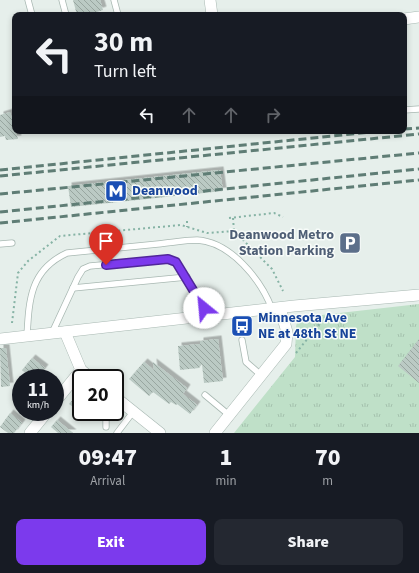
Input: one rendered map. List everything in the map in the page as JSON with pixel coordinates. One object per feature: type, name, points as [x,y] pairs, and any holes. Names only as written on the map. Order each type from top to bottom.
[{"type":"street","points":[[210,0],[212,12]]},
{"type":"street","points":[[407,19],[419,17]]},
{"type":"street","points":[[0,338],[419,295]]},
{"type":"street","points":[[216,433],[286,344],[287,332],[276,309]]},
{"type":"street","points":[[64,332],[81,369]]},
{"type":"street","points":[[64,391],[72,381]]},
{"type":"street","points":[[124,404],[160,433]]},
{"type":"street","points":[[30,433],[40,421]]},
{"type":"lane","points":[[28,0],[31,12]]},
{"type":"lane","points":[[62,0],[65,12]]},
{"type":"lane","points":[[114,0],[117,12]]},
{"type":"lane","points":[[407,110],[419,109]]},
{"type":"lane","points":[[27,336],[29,302],[38,276],[56,258],[67,253],[198,240],[220,246],[238,260],[259,282],[276,309]]},
{"type":"lane","points":[[0,244],[12,243]]},
{"type":"lane","points":[[52,333],[83,269],[90,266],[168,259],[176,262],[208,316]]},
{"type":"lane","points":[[73,288],[186,277]]},
{"type":"lane","points":[[242,340],[246,362],[262,376]]},
{"type":"lane","points":[[205,395],[230,416]]},
{"type":"lane","points":[[117,433],[133,412]]},
{"type":"lane","points":[[106,421],[106,427]]},
{"type":"path","points":[[229,218],[274,213],[283,217]]},
{"type":"path","points":[[233,218],[234,231],[272,269],[283,291]]},
{"type":"path","points":[[187,221],[188,227]]},
{"type":"path","points":[[296,353],[325,317]]},
{"type":"green space","points":[[419,304],[419,433],[234,433],[295,357],[296,326],[298,321],[304,317]]},
{"type":"building","points":[[73,0],[100,0],[103,10],[97,12],[76,12]]},
{"type":"building","points":[[10,112],[12,119],[12,134],[17,134],[18,139],[6,140],[5,136],[0,137],[0,115]]},
{"type":"building","points":[[220,170],[223,191],[71,207],[68,186]]},
{"type":"building","points":[[218,339],[223,381],[204,383],[202,364],[199,368],[180,370],[178,346],[200,344],[200,341]]},
{"type":"building","points":[[419,339],[419,383],[398,366]]},
{"type":"building","points":[[0,348],[6,348],[10,386],[1,387]]},
{"type":"building","points":[[32,358],[45,368],[44,369],[23,369]]},
{"type":"building","points":[[144,362],[154,370],[153,362],[187,388],[183,394],[197,405],[190,414],[177,404],[176,405],[171,402],[169,404],[153,392],[149,396],[129,379]]},
{"type":"building","points":[[10,413],[12,415],[12,421],[20,421],[22,423],[14,433],[8,433],[0,427]]},
{"type":"building","points":[[56,421],[58,421],[73,433],[58,433],[51,427]]},
{"type":"railway","points":[[407,129],[419,128]]},
{"type":"railway","points":[[0,170],[352,134]]},
{"type":"railway","points":[[0,176],[419,134]]},
{"type":"railway","points":[[0,194],[419,153]]},
{"type":"railway","points":[[0,212],[419,169]]},
{"type":"railway","points":[[0,223],[419,180]]},
{"type":"place","name":"Deanwood","points":[[116,191]]},
{"type":"place","name":"Deanwood Metro Station Parking","points":[[350,243]]},
{"type":"place","name":"Minnesota Ave NE at 48th St NE","points":[[242,326]]},
{"type":"route","points":[[106,265],[168,259],[176,262],[204,308]]}]
